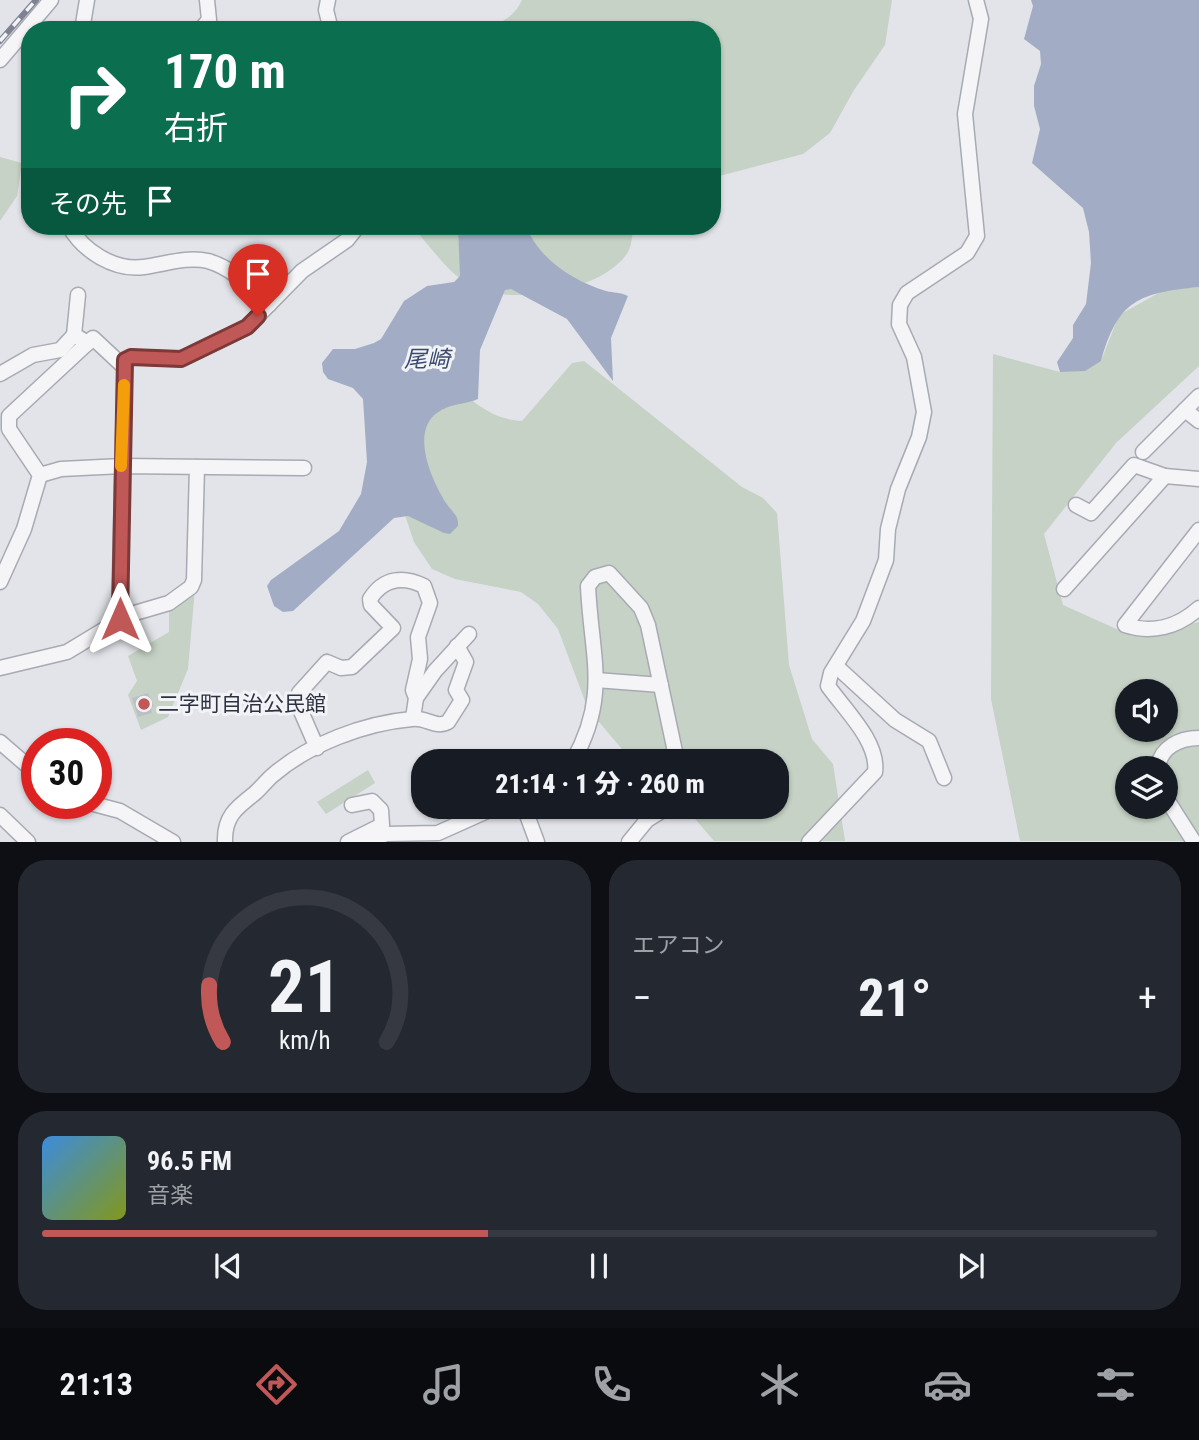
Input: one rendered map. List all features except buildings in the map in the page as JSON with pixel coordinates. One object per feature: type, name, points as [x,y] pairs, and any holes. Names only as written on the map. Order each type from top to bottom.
[{"type":"street","points":[[33,21],[51,0]]},
{"type":"street","points":[[84,21],[87,0]]},
{"type":"street","points":[[207,0],[208,21]]},
{"type":"street","points":[[328,0],[326,10],[329,21]]},
{"type":"street","points":[[809,842],[874,772],[876,758],[871,747],[828,686],[836,666],[863,621],[886,560],[888,529],[898,489],[919,437],[923,412],[914,357],[899,324],[900,305],[907,293],[967,253],[977,236],[965,114],[981,19],[976,0]]},
{"type":"street","points":[[0,60],[21,35]]},
{"type":"street","points":[[74,235],[78,242],[116,263],[143,267],[205,260],[224,266],[269,305]]},
{"type":"street","points":[[120,619],[124,367],[131,357],[170,360],[204,350],[247,327],[302,271],[351,235]]},
{"type":"street","points":[[0,374],[33,355],[60,350],[74,335],[78,295]]},
{"type":"street","points":[[74,335],[88,343]]},
{"type":"street","points":[[40,475],[9,429],[9,416],[93,338],[124,367]]},
{"type":"street","points":[[1143,452],[1199,396]]},
{"type":"street","points":[[1185,410],[1199,421]]},
{"type":"street","points":[[1076,505],[1091,513],[1135,465],[1165,476],[1199,479]]},
{"type":"street","points":[[40,475],[61,469],[121,466],[304,468]]},
{"type":"street","points":[[0,668],[66,652],[120,619],[169,603],[191,587],[194,580],[197,467]]},
{"type":"street","points":[[0,583],[24,529],[40,475]]},
{"type":"street","points":[[1064,589],[1165,476]]},
{"type":"street","points":[[1199,530],[1125,625],[1144,631],[1168,626],[1189,617],[1199,608]]},
{"type":"street","points":[[579,749],[593,719],[596,680],[588,586],[595,577],[609,573],[641,608],[674,749]]},
{"type":"street","points":[[317,748],[300,709],[299,693],[327,662],[341,668],[352,667],[393,628],[370,598],[398,579],[407,577],[424,586],[429,593],[430,603],[418,637],[420,659],[412,690],[416,698]]},
{"type":"street","points":[[413,718],[416,698],[469,634]]},
{"type":"street","points":[[225,842],[224,828],[235,808],[274,774],[317,748],[358,730],[413,718],[442,725],[460,705],[457,690],[466,662],[457,646]]},
{"type":"street","points":[[836,666],[895,720],[929,741],[944,778]]},
{"type":"street","points":[[596,680],[661,685]]},
{"type":"street","points":[[1164,756],[1168,747],[1179,741],[1199,738]]},
{"type":"street","points":[[0,742],[21,760]]},
{"type":"street","points":[[348,842],[382,825],[381,810],[372,801],[352,805]]},
{"type":"street","points":[[112,809],[173,842]]},
{"type":"street","points":[[0,815],[28,842]]},
{"type":"street","points":[[1178,817],[1194,842]]},
{"type":"street","points":[[368,842],[386,834],[438,833],[469,819]]},
{"type":"street","points":[[528,819],[537,842]]},
{"type":"street","points":[[629,842],[649,819]]},
{"type":"green space","points":[[522,0],[892,0],[885,45],[854,90],[830,133],[803,154],[721,176],[721,21],[502,21]]},
{"type":"green space","points":[[0,157],[21,163],[21,170],[17,196],[0,221]]},
{"type":"green space","points":[[420,235],[632,235],[628,252],[616,266],[599,277],[556,291],[510,295],[490,292],[464,282]]},
{"type":"green space","points":[[1199,287],[1199,366],[1116,443],[1044,534],[1063,605],[1132,636],[1199,622],[1199,841],[1020,841],[991,699],[993,354],[1060,372],[1101,361],[1119,315],[1164,290]]},
{"type":"green space","points":[[584,361],[742,487],[763,498],[777,513],[789,665],[812,739],[833,764],[845,841],[714,841],[695,819],[789,819],[789,749],[622,749],[588,709],[558,629],[538,604],[521,592],[455,579],[432,569],[414,542],[400,500],[405,386],[449,382],[491,413],[522,421],[572,363]]},
{"type":"green space","points":[[195,588],[188,669],[168,717],[141,730],[128,695],[137,681],[128,656],[169,632],[169,608]]},
{"type":"green space","points":[[368,770],[375,783],[326,814],[317,802]]},
{"type":"water","points":[[1031,0],[1199,0],[1199,287],[1161,293],[1134,303],[1115,325],[1101,361],[1085,371],[1060,372],[1057,362],[1073,338],[1073,325],[1086,304],[1091,263],[1089,232],[1083,208],[1032,163],[1040,129],[1034,106],[1034,86],[1041,64],[1040,51],[1024,39],[1033,6]]},
{"type":"water","name":"尾崎","points":[[458,235],[530,235],[539,249],[570,275],[594,287],[628,296],[611,338],[613,381],[567,319],[511,289],[505,290],[480,350],[478,399],[437,413],[429,421],[425,432],[424,444],[430,470],[440,494],[456,516],[458,526],[450,534],[408,516],[394,518],[293,611],[283,612],[274,606],[267,586],[271,580],[339,531],[361,494],[367,462],[363,399],[353,388],[328,379],[323,372],[322,363],[333,349],[355,349],[381,339],[404,301],[427,286],[454,282],[460,276]]},
{"type":"railway","points":[[0,41],[36,0]]},
{"type":"slow traffic","points":[[121,466],[124,385]]},
{"type":"place","name":"二字町自治公民館","points":[[144,704]]},
{"type":"route","points":[[120,619],[125,360],[131,357],[181,359],[247,327],[258,316]]}]
